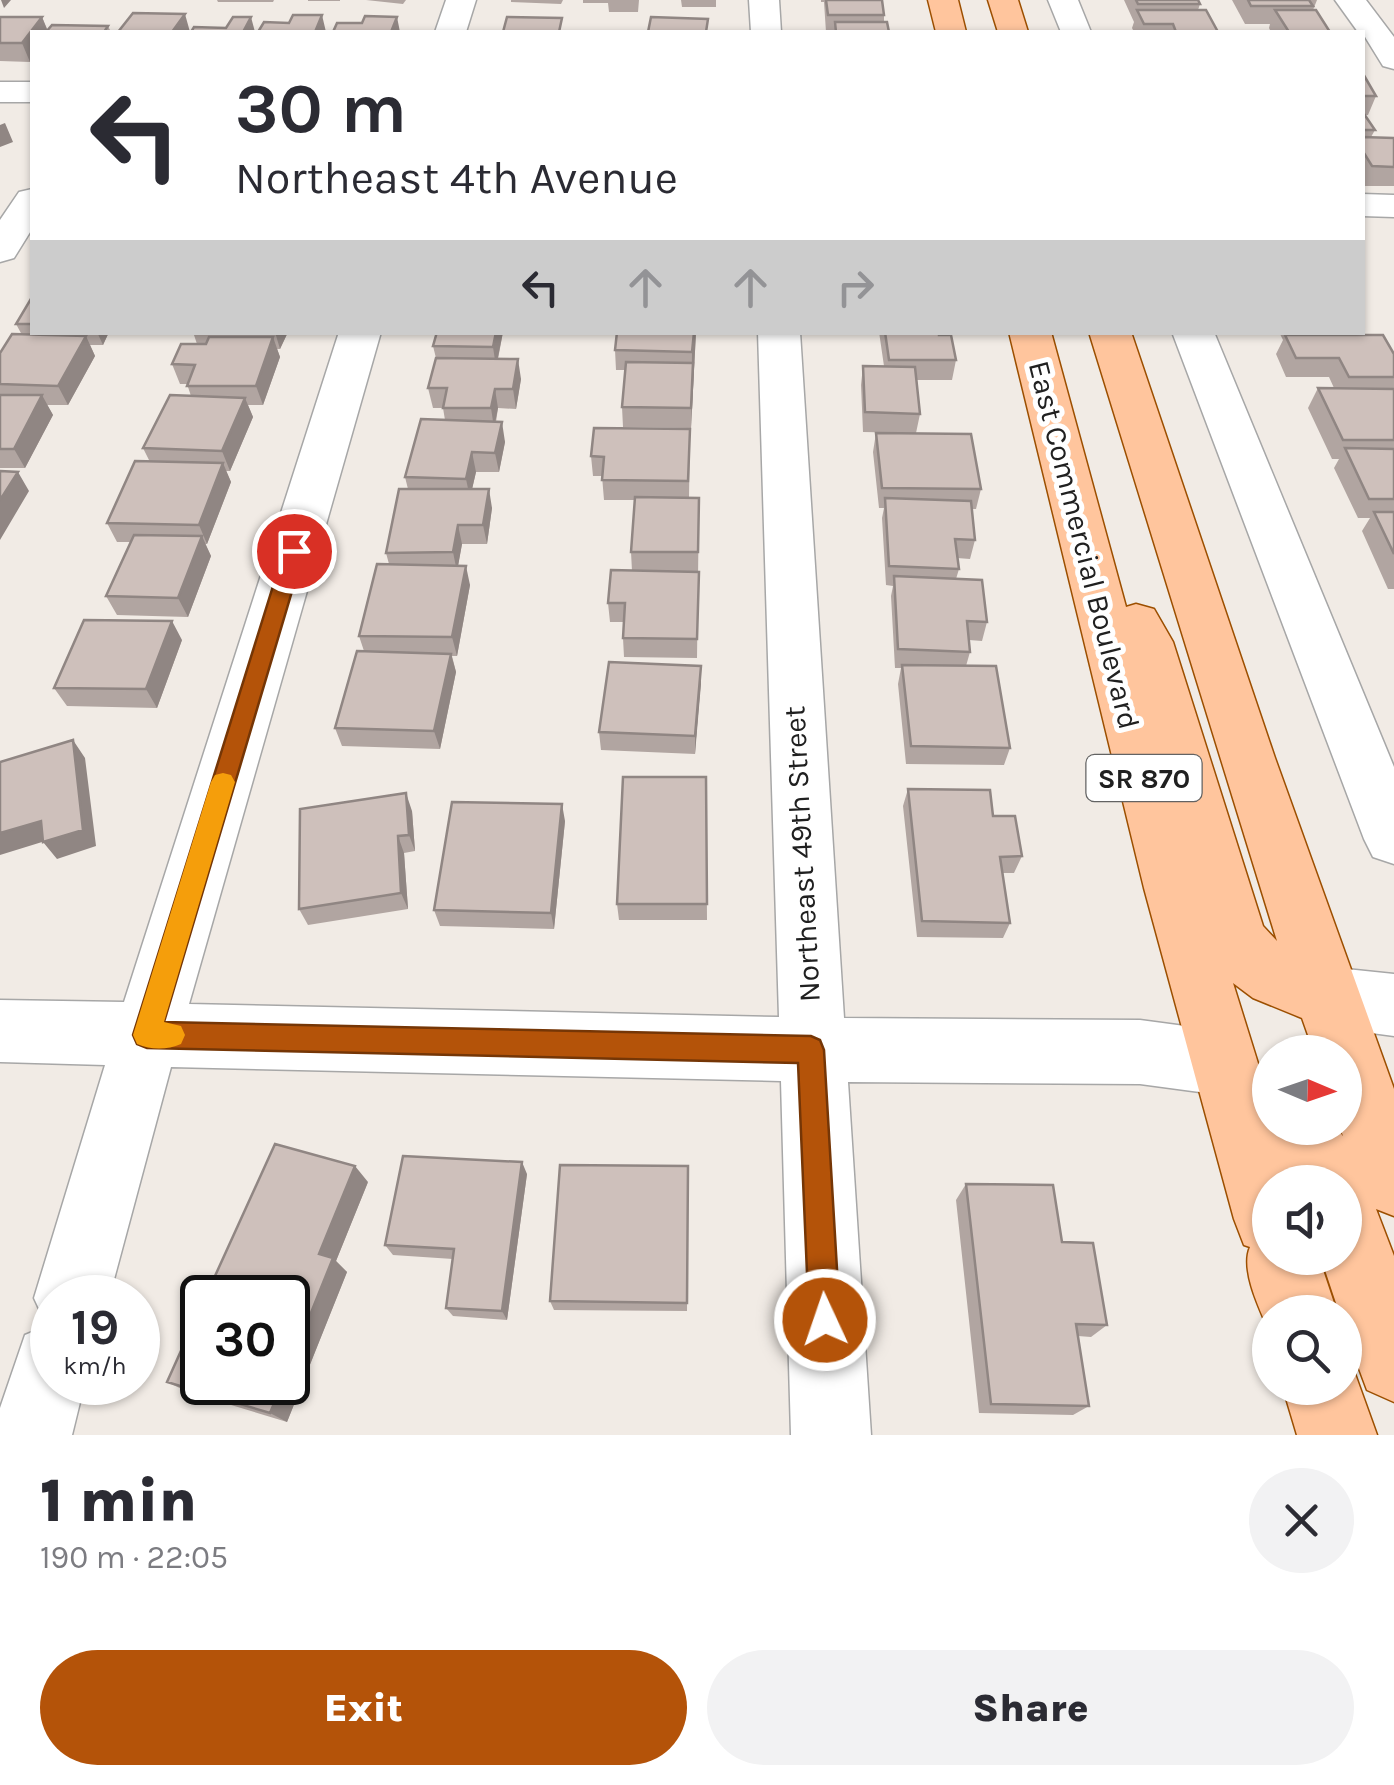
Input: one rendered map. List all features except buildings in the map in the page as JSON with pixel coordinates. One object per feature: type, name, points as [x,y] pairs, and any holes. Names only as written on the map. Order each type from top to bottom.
[{"type":"main road","points":[[943,0],[950,30]]},
{"type":"main road","points":[[1003,0],[1012,30]]},
{"type":"main road","name":"East Commercial Boulevard","points":[[1031,335],[1222,1063],[1253,1165]]},
{"type":"main road","points":[[1075,335],[1104,435],[1116,449],[1154,472]]},
{"type":"main road","name":"SR 870","points":[[1111,335],[1326,997],[1394,1182]]},
{"type":"main road","points":[[1096,589],[1122,607],[1147,642],[1236,940],[1250,961],[1272,977],[1326,997]]},
{"type":"main road","points":[[1222,1063],[1252,1091]]},
{"type":"main road","points":[[1305,1145],[1321,1165]]},
{"type":"main road","points":[[1362,1271],[1394,1364]]},
{"type":"main road","points":[[1327,1405],[1337,1435]]},
{"type":"street","points":[[452,30],[461,0]]},
{"type":"street","points":[[764,0],[766,30]]},
{"type":"street","points":[[1063,0],[1075,30]]},
{"type":"street","points":[[1350,0],[1394,59]]},
{"type":"street","points":[[0,92],[30,92]]},
{"type":"street","points":[[0,250],[30,203]]},
{"type":"street","points":[[1365,206],[1394,206]]},
{"type":"street","points":[[1365,233],[1394,233]]},
{"type":"street","points":[[78,1275],[359,335]]},
{"type":"street","name":"Northeast 49th Street","points":[[779,335],[831,1435]]},
{"type":"street","points":[[1194,335],[1394,839]]},
{"type":"street","points":[[1326,997],[1394,1004]]},
{"type":"street","points":[[0,1031],[811,1050],[1140,1052],[1222,1063]]},
{"type":"street","points":[[32,1435],[40,1405]]},
{"type":"slow traffic","points":[[171,1035],[147,1035],[223,782]]},
{"type":"route","points":[[294,551],[147,1035],[811,1050],[825,1320]]}]
